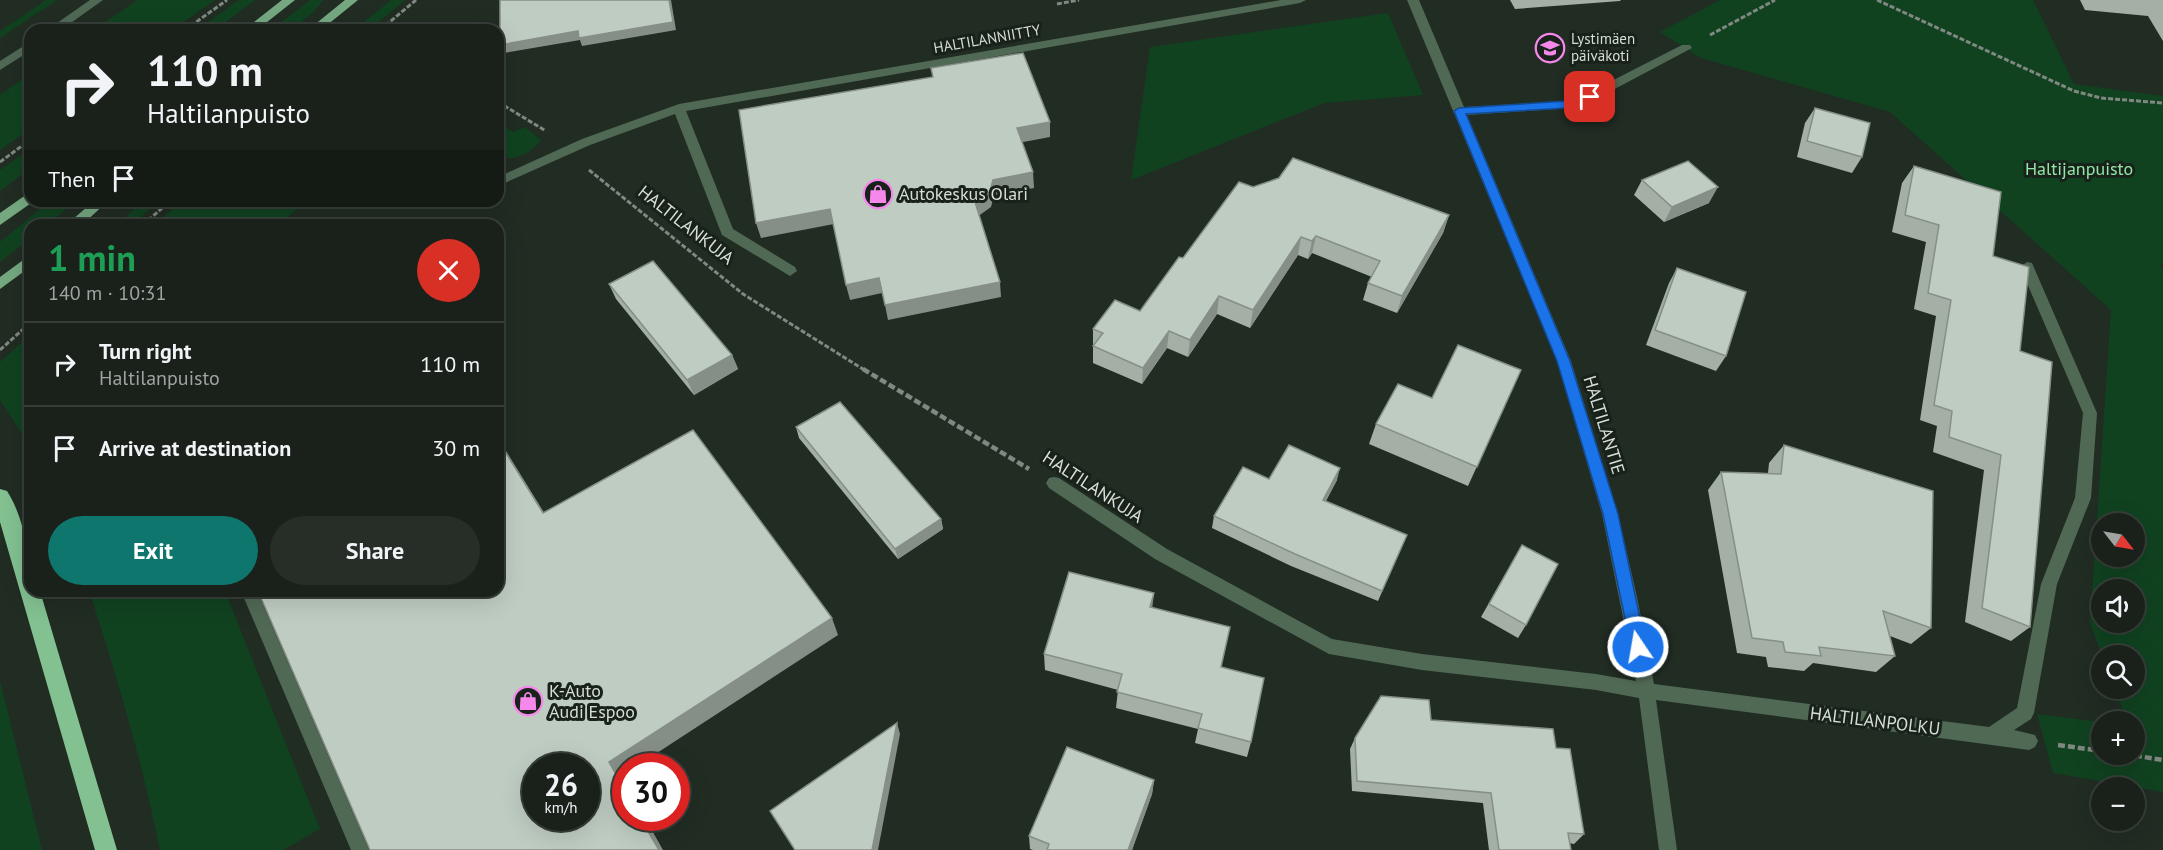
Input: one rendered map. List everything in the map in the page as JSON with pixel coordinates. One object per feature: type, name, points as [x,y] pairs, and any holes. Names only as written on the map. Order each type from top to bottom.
[{"type":"highway","points":[[0,497],[4,503],[24,571]]},
{"type":"highway","points":[[32,597],[106,850]]},
{"type":"main road","points":[[257,24],[289,0]]},
{"type":"main road","points":[[322,24],[352,0]]},
{"type":"main road","points":[[0,220],[24,202]]},
{"type":"main road","points":[[80,219],[95,207]]},
{"type":"main road","points":[[0,284],[24,265]]},
{"type":"street","points":[[62,24],[97,0]]},
{"type":"street","name":"HALTILANNIITTY","points":[[504,179],[586,142],[679,108],[1300,0]]},
{"type":"street","name":"HALTILANTIE","points":[[1413,0],[1570,381],[1610,514],[1648,691],[1656,740],[1668,850]]},
{"type":"street","points":[[1459,111],[1568,105],[1590,97],[1686,48]]},
{"type":"street","points":[[0,66],[24,50]]},
{"type":"street","points":[[679,108],[727,232],[790,271]]},
{"type":"street","points":[[1992,736],[2025,713],[2049,584],[2083,498],[2090,413],[2027,267]]},
{"type":"street","name":"HALTILANKUJA","points":[[1054,483],[1161,554],[1329,646],[1422,662],[1596,682],[1648,691]]},
{"type":"street","points":[[252,597],[360,850]]},
{"type":"street","name":"HALTILANPOLKU","points":[[1648,691],[2029,741]]},
{"type":"path","points":[[193,24],[227,0]]},
{"type":"path","points":[[387,24],[416,0]]},
{"type":"path","points":[[1057,4],[1079,0]]},
{"type":"path","points":[[1686,48],[1775,0]]},
{"type":"path","points":[[1877,0],[2074,91],[2101,98],[2163,103]]},
{"type":"path","points":[[504,106],[553,135]]},
{"type":"path","points":[[0,162],[24,144]]},
{"type":"path","name":"HALTILANKUJA","points":[[580,163],[681,247],[743,294],[937,415],[1054,483]]},
{"type":"path","points":[[149,219],[164,207]]},
{"type":"path","points":[[0,350],[24,328]]},
{"type":"path","points":[[2029,741],[2091,749]]},
{"type":"path","points":[[2145,757],[2163,760]]},
{"type":"green space","points":[[46,0],[57,0],[0,38],[0,31]]},
{"type":"green space","points":[[137,0],[215,0],[181,24],[103,24]]},
{"type":"green space","points":[[239,0],[255,0],[223,24],[205,24]]},
{"type":"green space","points":[[310,0],[324,0],[299,24],[279,24]]},
{"type":"green space","points":[[391,0],[405,0],[376,24],[361,24]]},
{"type":"green space","name":"Haltijanpuisto","points":[[1720,0],[2033,0],[2074,84],[2163,96],[2163,265],[2160,265],[2163,270],[2163,792],[2145,789],[2145,777],[2091,777],[2091,780],[2053,773],[2037,714],[2091,721],[2091,765],[2145,765],[2145,711],[2123,711],[2119,699],[2145,699],[2145,645],[2098,645],[2093,633],[2145,633],[2145,579],[2093,579],[2094,567],[2145,567],[2145,513],[2097,513],[2111,310],[1890,112],[1701,58],[1660,32]]},
{"type":"green space","points":[[1388,13],[1423,95],[1324,103],[1131,180],[1150,47]]},
{"type":"green space","points":[[24,78],[24,133],[0,150],[0,95]]},
{"type":"green space","points":[[504,126],[513,132],[525,127],[541,140],[527,153],[504,157]]},
{"type":"green space","points":[[24,153],[24,173],[0,191],[0,170]]},
{"type":"green space","points":[[43,207],[69,207],[54,219],[28,219]]},
{"type":"green space","points":[[137,207],[152,207],[139,219],[123,219]]},
{"type":"green space","points":[[175,207],[299,207],[286,219],[161,219]]},
{"type":"green space","points":[[24,222],[24,244],[0,262],[0,242]]},
{"type":"green space","points":[[24,340],[24,437],[0,400],[0,362]]},
{"type":"green space","points":[[91,597],[227,597],[320,829],[283,850],[160,850],[128,719]]},
{"type":"green space","points":[[0,681],[42,850],[0,850]]},
{"type":"building","points":[[500,0],[669,0],[673,22],[579,38],[578,31],[504,44],[504,24],[500,24]]},
{"type":"building","name":"Autokeskus Olari","points":[[1023,53],[1050,122],[1017,128],[1033,172],[993,180],[990,191],[975,202],[1000,282],[885,305],[879,278],[846,285],[830,209],[756,223],[739,110],[933,77],[931,68]]},
{"type":"building","points":[[1815,108],[1870,123],[1862,157],[1807,141]]},
{"type":"building","points":[[1293,158],[1449,215],[1402,296],[1368,283],[1380,261],[1316,236],[1312,241],[1301,237],[1253,310],[1219,296],[1190,340],[1169,331],[1143,368],[1093,346],[1103,333],[1093,329],[1115,300],[1140,311],[1179,257],[1183,258],[1239,182],[1253,187],[1279,178]]},
{"type":"building","points":[[1688,161],[1718,187],[1672,207],[1642,180]]},
{"type":"building","points":[[1914,166],[2001,192],[1993,256],[2029,267],[2020,351],[2052,362],[2030,627],[1982,608],[2001,455],[1949,437],[1952,411],[1934,405],[1951,300],[1928,293],[1939,225],[1905,215]]},
{"type":"building","points":[[653,261],[732,355],[687,380],[609,284]]},
{"type":"building","points":[[1677,268],[1746,292],[1726,356],[1655,330]]},
{"type":"building","points":[[1458,345],[1521,370],[1477,467],[1376,424],[1398,384],[1432,398]]},
{"type":"building","points":[[840,402],[941,519],[895,549],[796,427]]},
{"type":"building","name":"K-Auto Audi Espoo","points":[[693,430],[832,618],[623,753],[612,753],[612,760],[609,762],[612,767],[612,831],[648,831],[659,850],[370,850],[261,597],[504,597],[504,450],[543,513]]},
{"type":"building","points":[[1289,445],[1340,468],[1323,500],[1407,535],[1382,591],[1214,516],[1243,467],[1269,479]]},
{"type":"building","points":[[1784,445],[1933,491],[1931,628],[1883,611],[1895,656],[1819,647],[1821,656],[1785,652],[1783,642],[1752,638],[1721,472],[1781,474]]},
{"type":"building","points":[[1522,545],[1558,564],[1526,625],[1489,604]]},
{"type":"building","points":[[1069,572],[1154,593],[1150,607],[1230,627],[1221,667],[1264,678],[1251,742],[1198,728],[1202,714],[1117,692],[1122,674],[1044,654]]},
{"type":"building","points":[[1381,696],[1429,700],[1431,720],[1553,729],[1556,748],[1570,749],[1584,834],[1568,833],[1571,850],[1499,850],[1491,793],[1357,781],[1355,738]]},
{"type":"building","points":[[897,723],[872,850],[795,850],[770,811]]},
{"type":"building","points":[[1067,747],[1154,780],[1128,850],[1047,850],[1049,844],[1029,836]]},
{"type":"place","name":"Lystimäen päiväkoti","points":[[1550,48]]},
{"type":"place","name":"Autokeskus Olari","points":[[878,194]]},
{"type":"place","name":"K-Auto Audi Espoo","points":[[528,701]]},
{"type":"route","points":[[1590,97],[1568,105],[1459,111],[1564,361],[1610,514],[1638,647]]}]
